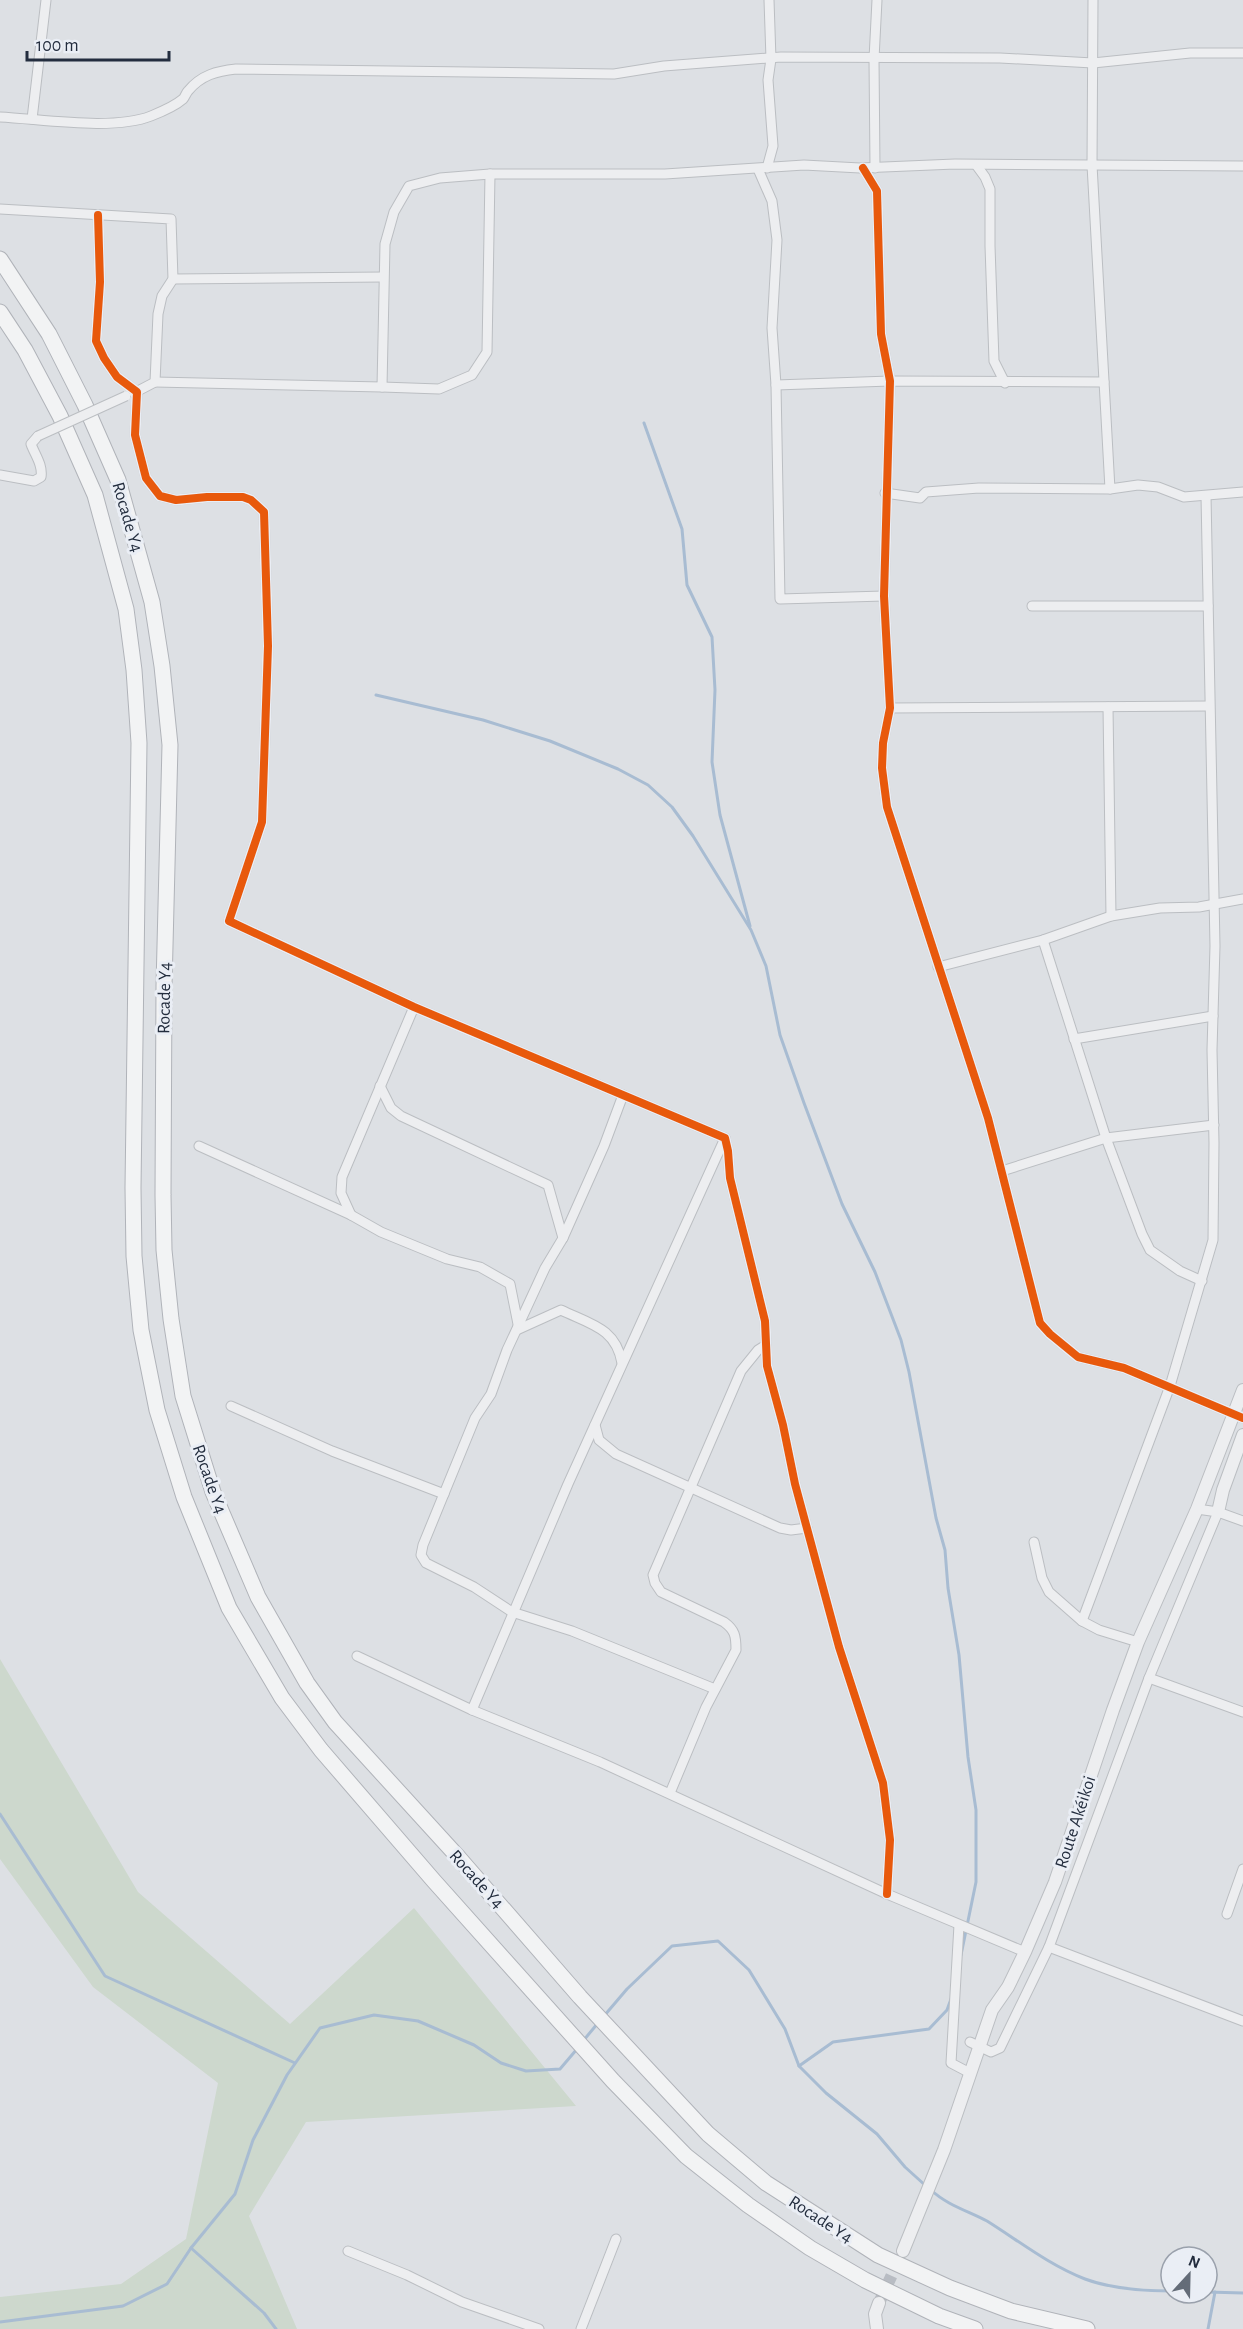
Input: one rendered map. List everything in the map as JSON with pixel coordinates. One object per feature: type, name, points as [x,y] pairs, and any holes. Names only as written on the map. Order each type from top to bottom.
[{"type":"highway","name":"Rocade Y4","points":[[0,259],[49,334],[90,416],[118,480],[152,602],[162,666],[170,745],[164,998],[164,1250],[171,1319],[183,1396],[213,1492],[258,1597],[307,1683],[335,1722],[466,1866],[580,1997],[708,2134],[766,2183],[878,2255],[950,2288],[1011,2311],[1086,2329]]},
{"type":"highway","name":"Rocade Y4","points":[[0,312],[25,350],[60,416],[94,495],[126,609],[134,670],[139,743],[134,1256],[141,1330],[157,1410],[184,1497],[229,1608],[282,1698],[321,1750],[613,2081],[686,2156],[748,2205],[801,2242],[865,2280],[939,2316],[975,2329]]},
{"type":"street","points":[[32,119],[46,0]]},
{"type":"street","points":[[769,0],[771,59],[768,80],[773,146],[762,169],[772,201],[777,240],[772,328],[776,385],[780,598],[884,596]]},
{"type":"street","points":[[875,168],[874,59],[878,0]]},
{"type":"street","points":[[1093,0],[1092,165],[1110,489]]},
{"type":"street","points":[[0,117],[97,124],[143,119],[183,98],[188,90],[215,71],[236,69],[614,74],[664,66],[781,57],[1000,58],[1094,63],[1190,53],[1243,53]]},
{"type":"street","points":[[382,387],[383,277],[389,225],[400,199],[409,186],[440,178],[489,174],[665,174],[804,165],[863,168],[1243,166]]},
{"type":"street","points":[[977,166],[990,189],[994,361],[1005,383]]},
{"type":"street","points":[[863,168],[877,191],[881,334],[890,381],[885,493],[884,596],[890,708],[882,743],[882,768],[887,807],[988,1118],[1042,1326],[1078,1357],[1124,1368],[1238,1416]]},
{"type":"street","points":[[0,476],[34,481],[41,477],[42,471],[31,444],[38,436],[155,382],[439,389],[472,375],[487,352],[489,174]]},
{"type":"street","points":[[0,209],[171,219],[173,279],[162,296],[158,314],[155,382]]},
{"type":"street","points":[[98,215],[100,282],[96,341],[117,377],[137,392]]},
{"type":"street","points":[[173,279],[383,277]]},
{"type":"street","points":[[776,385],[890,381],[1104,382]]},
{"type":"street","points":[[137,392],[135,435],[146,478],[160,496],[176,500],[243,497],[251,500],[264,512],[268,646],[262,822],[230,921],[414,1006],[725,1138]]},
{"type":"street","points":[[885,493],[920,498],[926,492],[979,488],[1110,489],[1138,485],[1158,486],[1184,497],[1243,492]]},
{"type":"street","points":[[1082,1621],[1170,1386],[1213,1240],[1215,946],[1206,496]]},
{"type":"street","points":[[1032,606],[1208,606]]},
{"type":"street","points":[[890,708],[1209,706]]},
{"type":"street","points":[[1108,707],[1111,916]]},
{"type":"street","points":[[938,967],[1043,940],[1111,916],[1243,899]]},
{"type":"street","points":[[1043,940],[1106,1138],[1142,1234],[1150,1251],[1180,1271],[1202,1281]]},
{"type":"street","points":[[351,1215],[341,1193],[342,1177],[414,1006]]},
{"type":"street","points":[[1074,1039],[1213,1016]]},
{"type":"street","points":[[380,1086],[391,1108],[401,1116],[548,1185],[563,1238]]},
{"type":"street","points":[[622,1095],[604,1146],[563,1238],[545,1268],[519,1329],[507,1350],[491,1394],[475,1418],[423,1545],[421,1555],[426,1563],[474,1587],[512,1612],[572,1631],[715,1689]]},
{"type":"street","points":[[1002,1171],[1106,1138],[1214,1125]]},
{"type":"street","points":[[725,1138],[729,1151],[730,1178],[765,1322],[767,1366],[839,1647],[883,1783],[890,1840],[887,1894]]},
{"type":"street","points":[[472,1710],[512,1612],[622,1363],[725,1138]]},
{"type":"street","points":[[199,1146],[351,1215],[381,1232],[447,1259],[480,1267],[510,1284],[519,1329]]},
{"type":"street","points":[[519,1329],[561,1310],[607,1332],[619,1348],[622,1363]]},
{"type":"street","points":[[670,1793],[715,1689],[736,1650],[733,1628],[661,1592],[653,1575],[741,1371],[758,1350],[766,1345]]},
{"type":"street","name":"Route Akéikoi","points":[[903,2251],[944,2150],[970,2073],[974,2044],[992,2010],[1008,1987],[1062,1865],[1138,1642],[1238,1416],[1243,1390]]},
{"type":"street","points":[[231,1406],[332,1451],[444,1494]]},
{"type":"street","points":[[595,1425],[599,1440],[607,1448],[691,1489],[780,1528],[791,1530],[807,1528]]},
{"type":"street","points":[[974,2044],[991,2052],[1000,2048],[1049,1947],[1149,1678],[1218,1512],[1243,1435]]},
{"type":"street","points":[[1197,1509],[1218,1512],[1243,1521]]},
{"type":"street","points":[[1034,1542],[1042,1578],[1049,1592],[1082,1621],[1099,1630],[1138,1642]]},
{"type":"street","points":[[357,1656],[472,1710],[670,1793],[887,1894],[1025,1952]]},
{"type":"street","points":[[1149,1678],[1243,1712]]},
{"type":"street","points":[[1227,1914],[1243,1869]]},
{"type":"street","points":[[959,1925],[951,2063],[970,2073]]},
{"type":"street","points":[[1049,1947],[1243,2022]]},
{"type":"street","points":[[581,2329],[616,2239]]},
{"type":"street","points":[[348,2251],[407,2275],[462,2302],[539,2329]]},
{"type":"street","points":[[877,2329],[875,2314],[879,2303]]},
{"type":"shaded area","points":[[0,1659],[138,1892],[290,2024],[414,1908],[576,2106],[306,2122],[249,2216],[297,2329],[0,2329],[0,2297],[121,2284],[186,2239],[218,2083],[93,1987],[0,1859]]},
{"type":"waterway","points":[[644,423],[682,529],[687,585],[712,637],[715,690],[712,762],[720,815],[750,926]]},
{"type":"waterway","points":[[376,695],[483,720],[550,741],[618,769],[648,785],[672,807],[693,836],[751,930],[766,966],[780,1035],[804,1103],[842,1204],[875,1272],[901,1340],[909,1372],[936,1518],[945,1550],[976,1810],[976,1882],[961,1955]]},
{"type":"waterway","points":[[0,1814],[105,1976],[295,2063]]},
{"type":"waterway","points":[[604,2016],[627,1989],[672,1946],[718,1941],[749,1970],[785,2029],[799,2066],[826,2093],[877,2134],[905,2167],[926,2186]]},
{"type":"waterway","points":[[799,2066],[833,2042],[929,2029],[947,2010],[951,1999]]},
{"type":"waterway","points":[[0,2322],[123,2306],[167,2284],[191,2248],[235,2194],[253,2140],[287,2075],[320,2028],[374,2015],[418,2021],[474,2045],[501,2063],[526,2071],[560,2069],[577,2049]]},
{"type":"waterway","points":[[583,2041],[598,2023]]},
{"type":"waterway","points":[[931,2190],[951,2204],[987,2221],[1047,2260],[1085,2279],[1128,2289],[1159,2291]]},
{"type":"waterway","points":[[191,2248],[264,2313],[276,2329]]},
{"type":"waterway","points":[[1219,2292],[1243,2293]]},
{"type":"waterway","points":[[1208,2329],[1213,2305]]},
{"type":"tunnel","points":[[879,2303],[900,2257]]},
{"type":"cycle path","points":[[863,168],[877,191],[881,334],[890,381],[884,596],[890,708],[883,743],[882,768],[887,807],[988,1118],[1040,1323],[1078,1357],[1124,1368],[1243,1418]]},
{"type":"cycle path","points":[[98,215],[100,282],[96,341],[117,377],[137,392],[135,435],[146,478],[160,496],[176,500],[243,497],[251,500],[264,512],[268,646],[262,822],[229,921],[414,1007],[725,1138],[730,1178],[765,1321],[767,1366],[783,1425],[795,1484],[839,1647],[883,1783],[890,1840],[887,1894]]}]
